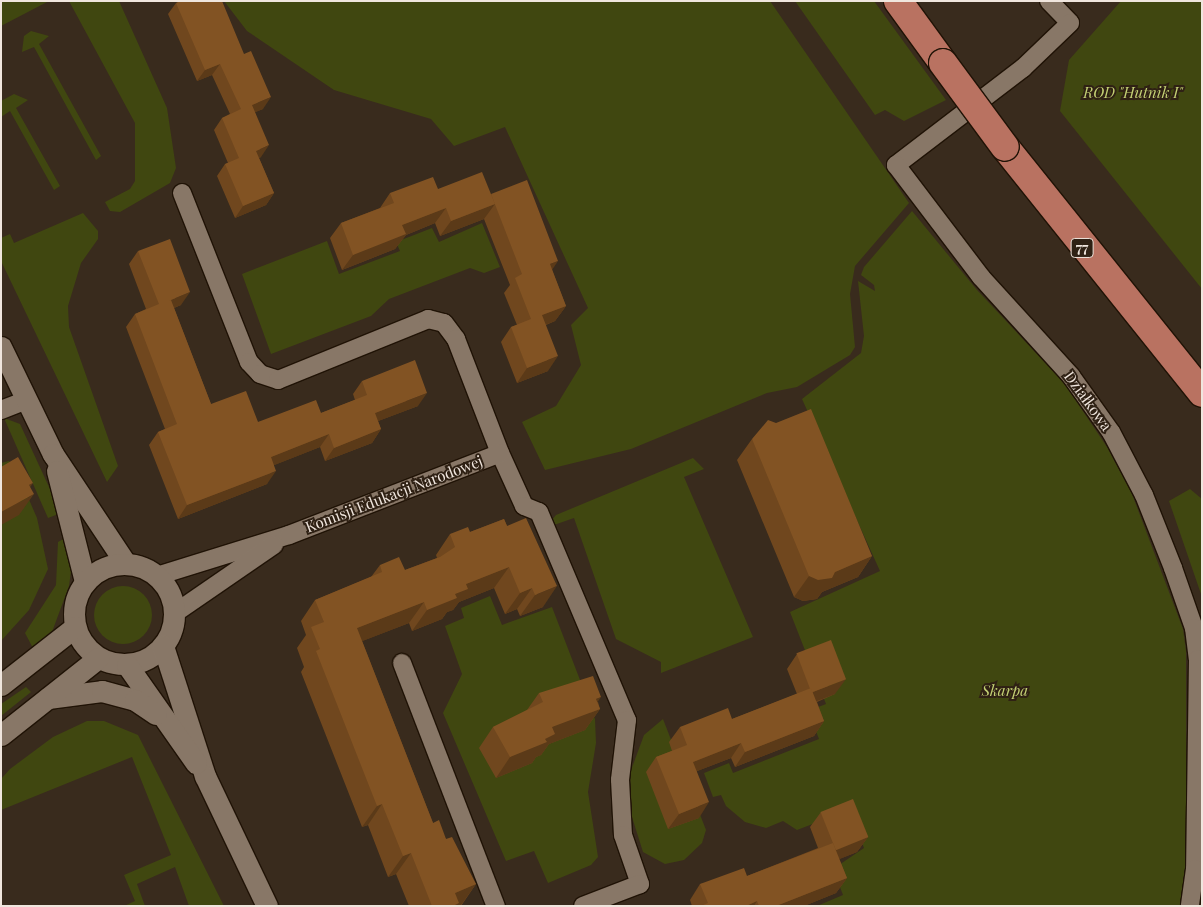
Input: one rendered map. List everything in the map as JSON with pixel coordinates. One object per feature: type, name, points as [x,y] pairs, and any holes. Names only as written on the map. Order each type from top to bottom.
[{"type":"main road","name":"77","points":[[898,1],[1005,147],[1202,393]]},
{"type":"street","name":"Działkowa","points":[[1049,1],[1070,23],[1023,68],[896,165],[981,277],[1071,376],[1111,432],[1166,550],[1194,628],[1198,659],[1196,869],[1190,906]]},
{"type":"street","points":[[182,192],[249,362],[260,374],[278,380],[428,319],[444,323],[456,339],[500,453],[524,506],[539,512],[627,720],[620,780],[623,835],[640,884],[583,906]]},
{"type":"street","points":[[1,347],[52,454],[126,564],[157,576],[172,598],[174,613],[164,646],[152,656],[127,665],[98,658],[81,641],[75,627],[76,598],[85,582],[98,571],[126,564]]},
{"type":"street","points":[[1,410],[27,400]]},
{"type":"street","name":"Komisji Edukacji Narodowej","points":[[157,576],[289,535],[500,453]]},
{"type":"street","points":[[52,454],[85,582]]},
{"type":"street","name":"Komisji Edukacji Narodowej","points":[[174,613],[289,535]]},
{"type":"street","points":[[1,686],[75,627]]},
{"type":"street","points":[[164,646],[206,776],[266,905]]},
{"type":"street","points":[[1,735],[98,658]]},
{"type":"street","points":[[402,663],[496,906]]},
{"type":"street","points":[[127,665],[164,720],[206,776]]},
{"type":"street","points":[[48,698],[83,690],[119,694],[164,720]]},
{"type":"green space","points":[[1,1],[49,1],[1,26]]},
{"type":"green space","points":[[69,1],[119,1],[167,108],[176,168],[170,183],[120,212],[110,211],[105,202],[130,189],[135,181],[135,123]]},
{"type":"green space","points":[[224,1],[770,1],[909,203],[855,266],[850,294],[855,347],[850,355],[797,387],[767,393],[631,449],[545,470],[522,422],[556,406],[581,365],[571,325],[588,308],[505,127],[454,146],[431,119],[334,90],[247,31]]},
{"type":"green space","points":[[795,1],[874,1],[946,100],[904,121],[885,110],[875,115]]},
{"type":"green space","name":"ROD \"Hutnik I\"","points":[[1121,1],[1202,1],[1202,289],[1060,111],[1069,60]]},
{"type":"green space","points":[[31,31],[49,36],[39,44],[101,156],[96,160],[34,47],[22,52],[24,36]]},
{"type":"green space","points":[[14,94],[28,100],[16,108],[60,186],[54,190],[10,111],[1,117],[1,101]]},
{"type":"green space","name":"Skarpa","points":[[912,211],[977,290],[1064,383],[1107,447],[1132,494],[1183,629],[1186,651],[1186,862],[1180,906],[817,906],[843,895],[833,869],[864,848],[849,810],[797,830],[783,821],[766,828],[745,822],[726,806],[721,795],[713,797],[704,773],[729,763],[733,773],[819,739],[808,711],[826,704],[790,612],[880,571],[802,399],[861,353],[864,336],[858,281],[875,291],[874,285],[861,275],[864,267]]},
{"type":"green space","points":[[83,213],[98,231],[98,239],[81,263],[68,306],[69,327],[118,466],[107,482],[1,261],[1,238],[10,234],[14,243]]},
{"type":"green space","points":[[482,223],[500,267],[484,273],[470,268],[389,299],[371,316],[271,354],[242,274],[327,241],[339,274],[400,251],[396,242],[432,228],[439,242]]},
{"type":"green space","points":[[4,418],[20,424],[61,513],[48,518]]},
{"type":"green space","points":[[693,458],[704,469],[684,477],[753,637],[661,673],[661,662],[616,639],[574,518],[551,526],[551,521],[556,515]]},
{"type":"green space","points":[[9,461],[14,465],[37,518],[48,569],[29,610],[1,641],[1,463]]},
{"type":"green space","points":[[1190,489],[1202,499],[1202,597],[1169,501]]},
{"type":"green space","points":[[67,537],[72,564],[69,586],[52,632],[34,650],[25,633],[56,585],[58,542]]},
{"type":"green space","points":[[117,586],[129,586],[144,594],[152,609],[152,621],[144,636],[129,644],[117,644],[102,636],[94,621],[94,609],[102,594]]},
{"type":"green space","points":[[490,596],[502,625],[552,607],[595,719],[596,743],[588,792],[598,857],[591,865],[548,883],[534,851],[506,861],[443,713],[462,674],[445,626],[464,618],[461,608]]},
{"type":"green space","points":[[26,687],[31,692],[1,716],[1,704]]},
{"type":"green space","points":[[663,719],[706,830],[702,843],[684,860],[665,864],[643,852],[632,817],[630,773],[644,735]]},
{"type":"green space","points":[[87,721],[104,721],[138,735],[224,906],[189,906],[175,867],[137,884],[145,906],[124,906],[135,901],[124,875],[171,855],[132,757],[1,810],[1,779],[10,769],[53,737]]},
{"type":"building","points":[[180,1],[222,1],[244,54],[251,51],[271,97],[252,105],[269,145],[256,151],[274,193],[243,206],[225,164],[239,158],[222,118],[241,109],[220,64],[205,70],[176,3]]},
{"type":"building","points":[[482,172],[495,204],[451,221],[446,208],[402,225],[406,234],[353,255],[341,223],[394,203],[390,193],[433,177],[438,189]]},
{"type":"building","points":[[527,180],[558,261],[550,264],[566,306],[542,315],[558,356],[527,368],[511,327],[531,319],[515,278],[522,274],[491,194]]},
{"type":"building","points":[[170,239],[190,292],[166,302],[171,300],[211,404],[246,391],[258,422],[316,400],[321,413],[367,395],[362,381],[415,360],[427,393],[375,413],[381,429],[334,448],[329,434],[271,457],[276,471],[187,505],[158,432],[177,424],[135,314],[159,304],[138,251]]},
{"type":"building","points":[[811,409],[872,556],[835,572],[832,578],[818,580],[809,576],[752,439],[768,420],[776,423]]},
{"type":"building","points":[[18,457],[33,483],[29,485],[34,494],[1,512],[1,467]]},
{"type":"building","points":[[526,518],[557,586],[535,595],[532,588],[520,593],[509,567],[466,584],[468,589],[455,594],[457,598],[427,610],[424,602],[357,628],[433,823],[439,820],[446,839],[452,837],[476,884],[455,893],[459,903],[453,906],[432,906],[411,853],[403,856],[382,804],[377,806],[316,651],[320,649],[311,627],[324,622],[315,600],[382,572],[380,565],[399,557],[405,570],[440,557],[455,547],[450,534],[468,527],[470,532],[504,519],[507,526]]},
{"type":"building","points":[[831,640],[846,679],[812,692],[796,653]]},
{"type":"building","points":[[593,676],[601,697],[596,699],[600,709],[552,727],[555,734],[545,739],[547,742],[510,757],[493,727],[543,702],[539,693]]},
{"type":"building","points":[[811,688],[824,721],[745,752],[741,743],[693,762],[709,802],[679,814],[656,757],[687,745],[680,727],[728,708],[732,719]]},
{"type":"building","points":[[853,799],[868,837],[836,850],[821,812]]},
{"type":"building","points":[[833,843],[847,878],[776,906],[759,906],[757,901],[746,906],[701,906],[708,903],[700,884],[744,868],[747,876]]}]
